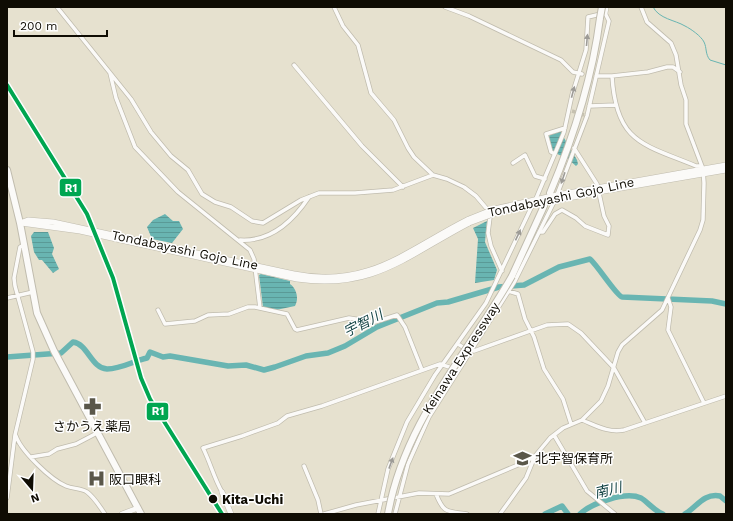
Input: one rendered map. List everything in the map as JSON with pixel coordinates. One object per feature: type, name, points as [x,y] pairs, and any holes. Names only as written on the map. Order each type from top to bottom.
[{"type":"highway","points":[[550,193],[567,160],[572,146],[588,86],[602,13]]},
{"type":"highway","points":[[7,170],[20,223],[37,313],[55,353],[139,511]]},
{"type":"highway","name":"Keinawa Expressway","points":[[388,514],[399,469],[426,409],[513,278],[544,206]]},
{"type":"main road","points":[[602,13],[606,7]]},
{"type":"main road","name":"Tondabayashi Gojo Line","points":[[20,223],[28,220],[37,220],[254,268],[316,277],[344,277],[357,275],[383,266],[469,221],[495,211],[726,165]]},
{"type":"main road","name":"Tondabayashi Gojo Line","points":[[703,170],[726,170]]},
{"type":"main road","points":[[222,492],[231,514]]},
{"type":"main road","points":[[122,514],[139,511]]},
{"type":"street","points":[[56,7],[110,73],[171,156],[188,170],[197,187],[208,199],[230,207],[252,221],[263,223],[309,196],[319,193],[360,193],[393,190],[433,175]]},
{"type":"street","points":[[334,7],[343,26],[358,45],[371,93],[394,120],[414,157],[433,175],[447,179],[464,187],[476,196],[487,209],[490,217],[488,233],[491,246],[502,271]]},
{"type":"street","points":[[445,7],[469,16],[561,60],[580,74]]},
{"type":"street","points":[[500,514],[526,478],[535,456],[554,435],[571,424],[582,420],[601,401],[614,368],[618,352],[622,346],[658,315],[668,298],[703,220],[703,170],[686,124],[686,100],[681,85],[680,72],[673,47],[647,22],[641,7]]},
{"type":"street","points":[[378,514],[388,469],[407,422],[443,364],[489,298],[545,179],[564,130],[580,74],[586,50],[588,17],[602,13],[609,22],[589,106],[572,146],[597,184],[604,216],[609,226],[608,235],[585,226],[576,218],[562,210],[555,214],[543,232],[539,232]]},
{"type":"street","points":[[294,65],[362,146],[403,186]]},
{"type":"street","points":[[596,76],[612,76],[648,72],[667,67],[673,67],[680,72]]},
{"type":"street","points":[[110,73],[116,98],[135,147],[178,192],[250,250],[254,259],[260,308]]},
{"type":"street","points":[[612,76],[616,105],[629,132],[646,146],[703,170]]},
{"type":"street","points":[[589,106],[616,105]]},
{"type":"street","points":[[555,154],[552,152],[546,134],[564,130]]},
{"type":"street","points":[[513,163],[525,155],[535,176],[545,179]]},
{"type":"street","points":[[396,512],[404,477],[414,449],[429,417],[469,350],[508,291],[513,278],[530,254],[556,198],[567,160]]},
{"type":"street","points":[[238,240],[256,239],[275,232],[297,213],[309,196]]},
{"type":"street","points":[[7,498],[15,435],[33,359],[33,352],[17,295],[14,278],[20,247],[24,245]]},
{"type":"street","points":[[508,291],[518,294],[544,369],[563,400],[571,424]]},
{"type":"street","points":[[7,298],[33,292]]},
{"type":"street","points":[[668,298],[671,307],[668,330],[704,403]]},
{"type":"street","points":[[486,303],[495,312]]},
{"type":"street","points":[[158,310],[165,324],[195,320],[208,315],[229,314],[248,307],[260,308],[287,314],[295,329],[298,330],[349,318],[375,322],[397,315],[405,327],[422,370]]},
{"type":"street","points":[[458,344],[474,351],[547,325],[568,324],[581,333],[614,368],[645,423]]},
{"type":"street","points":[[222,492],[203,448],[278,423],[287,416],[322,406],[422,370],[443,364],[458,370]]},
{"type":"street","points":[[582,420],[613,432],[726,396]]},
{"type":"street","points":[[722,398],[726,401]]},
{"type":"street","points":[[31,457],[49,454],[57,449],[76,444],[97,433]]},
{"type":"street","points":[[15,435],[23,450],[61,484],[86,491],[95,500],[105,514]]},
{"type":"street","points":[[554,435],[587,491],[614,514]]},
{"type":"street","points":[[324,514],[380,500],[419,494],[449,494],[457,492],[535,456]]},
{"type":"street","points":[[304,466],[318,500],[321,514]]},
{"type":"street","points":[[436,494],[442,508],[445,511],[467,514]]},
{"type":"water","points":[[560,131],[577,160],[578,164],[576,166],[568,159],[553,152],[549,137],[550,134]]},
{"type":"water","points":[[165,214],[173,221],[179,221],[183,229],[172,243],[152,239],[147,227],[153,220]]},
{"type":"water","points":[[487,221],[485,242],[497,270],[494,280],[475,283],[478,239],[473,228]]},
{"type":"water","points":[[34,232],[48,232],[54,248],[52,254],[59,269],[53,273],[42,260],[39,260],[34,252],[31,236]]},
{"type":"water","points":[[261,274],[290,281],[290,284],[297,294],[295,306],[276,310],[263,307],[259,275]]},
{"type":"waterway","points":[[653,7],[663,17],[681,24],[696,33],[704,42],[707,56],[710,60],[726,65]]},
{"type":"waterway","name":"宇智川","points":[[7,357],[61,353],[73,342],[82,347],[97,365],[107,369],[118,368],[147,358],[150,352],[163,357],[170,356],[228,366],[246,365],[264,370],[306,356],[328,353],[345,346],[377,327],[437,303],[448,302],[499,287],[524,285],[559,267],[590,259],[622,297],[712,301],[726,304]]},
{"type":"waterway","name":"南川","points":[[580,514],[600,502],[626,496],[641,498],[663,514]]},
{"type":"waterway","name":"南川","points":[[685,514],[701,501],[709,497],[720,496],[726,501]]},
{"type":"waterway","name":"南川","points":[[545,514],[562,506],[568,514]]},
{"type":"tunnel","points":[[572,111],[584,115]]},
{"type":"transit line","name":"R1","points":[[7,85],[87,214],[113,278],[141,378],[150,399],[222,514]]},
{"type":"place","name":"さかうえ薬局","points":[[92,407]]},
{"type":"place","name":"北宇智保育所","points":[[522,458]]},
{"type":"place","name":"阪口眼科","points":[[96,479]]},
{"type":"place","name":"Kita-Uchi","points":[[213,499]]}]
